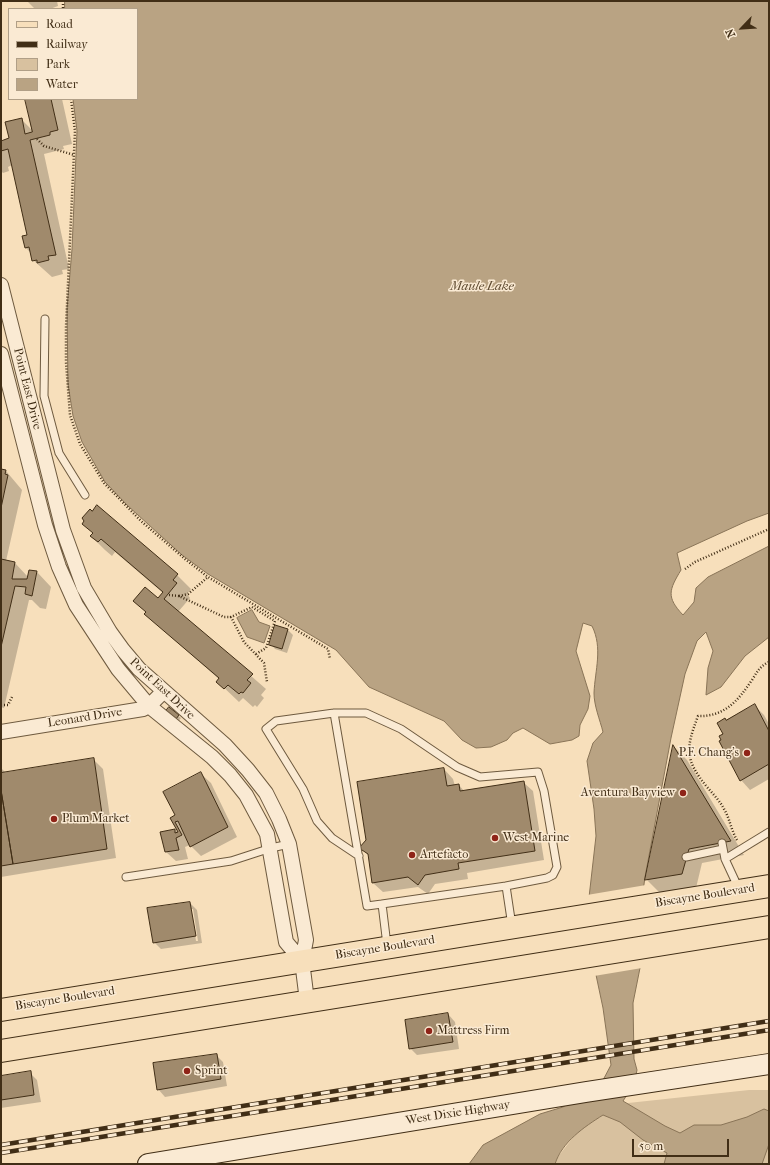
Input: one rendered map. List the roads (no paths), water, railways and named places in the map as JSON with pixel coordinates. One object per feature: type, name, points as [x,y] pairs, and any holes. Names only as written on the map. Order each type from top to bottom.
[{"type":"main road","name":"Biscayne Boulevard","points":[[1,1010],[769,886]]},
{"type":"main road","points":[[1,1050],[769,927]]},
{"type":"street","name":"Point East Drive","points":[[1,286],[16,380],[37,493],[45,525],[59,566],[76,605],[119,671],[149,706],[212,757],[230,775],[246,795],[261,820],[271,848],[286,942],[302,961]]},
{"type":"street","name":"Point East Drive","points":[[1,354],[31,406],[63,530],[84,588],[98,614],[123,650],[139,669],[163,692],[225,745],[248,770],[266,793],[289,844],[306,940],[302,961],[307,1001]]},
{"type":"street","name":"Leonard Drive","points":[[1,732],[143,709],[149,706],[163,692]]},
{"type":"street","name":"West Dixie Highway","points":[[148,1164],[191,1161],[652,1081],[769,1064]]},
{"type":"lane","points":[[45,319],[44,396],[59,453],[85,495]]},
{"type":"lane","points":[[31,406],[44,396]]},
{"type":"lane","points":[[37,493],[52,489]]},
{"type":"lane","points":[[86,622],[98,614]]},
{"type":"lane","points":[[334,713],[367,906],[506,886],[548,878],[553,875],[556,866],[544,791],[538,772],[480,777],[457,767],[401,729],[366,713],[334,713],[276,721],[266,729],[303,789],[317,821],[332,838],[358,856]]},
{"type":"lane","points":[[725,859],[769,832]]},
{"type":"lane","points":[[126,877],[231,861],[271,848],[289,844]]},
{"type":"lane","points":[[686,857],[722,846],[725,859],[740,891]]},
{"type":"lane","points":[[506,886],[512,928]]},
{"type":"lane","points":[[382,904],[387,948]]},
{"type":"water","name":"Maule Lake","points":[[65,1],[769,1],[769,513],[747,521],[677,553],[681,570],[674,583],[671,593],[674,603],[683,615],[694,602],[696,588],[708,577],[769,546],[769,637],[745,656],[721,687],[706,695],[708,668],[713,651],[706,632],[697,641],[685,674],[671,738],[645,877],[641,906],[644,948],[633,1003],[634,1059],[637,1070],[634,1084],[623,1101],[665,1126],[680,1133],[694,1125],[721,1125],[747,1117],[764,1109],[769,1111],[769,1144],[762,1164],[664,1164],[667,1153],[643,1140],[620,1122],[603,1115],[581,1130],[568,1142],[558,1156],[555,1164],[469,1164],[483,1145],[540,1114],[563,1107],[602,1082],[611,1065],[603,1008],[592,956],[587,915],[596,836],[594,809],[587,761],[593,743],[603,732],[594,698],[598,659],[595,634],[592,626],[583,623],[576,651],[590,696],[588,709],[580,725],[579,736],[572,740],[550,744],[523,728],[513,733],[507,740],[491,747],[476,748],[462,740],[444,721],[369,687],[336,650],[208,574],[182,555],[127,505],[105,482],[82,442],[73,416],[68,384],[67,309],[72,249],[77,131],[73,100],[138,100],[138,8],[65,8]]},
{"type":"water","points":[[252,610],[259,622],[270,626],[264,643],[247,637],[237,618]]},
{"type":"railway","points":[[1,1145],[769,1021]]},
{"type":"railway","points":[[1,1153],[769,1030]]},
{"type":"place","name":"P.F. Chang's","points":[[747,753]]},
{"type":"place","name":"Aventura Bayview","points":[[683,793]]},
{"type":"place","name":"Plum Market","points":[[54,819]]},
{"type":"place","name":"West Marine","points":[[495,838]]},
{"type":"place","name":"Artefacto","points":[[412,855]]},
{"type":"place","name":"Mattress Firm","points":[[429,1031]]},
{"type":"place","name":"Sprint","points":[[187,1071]]}]
